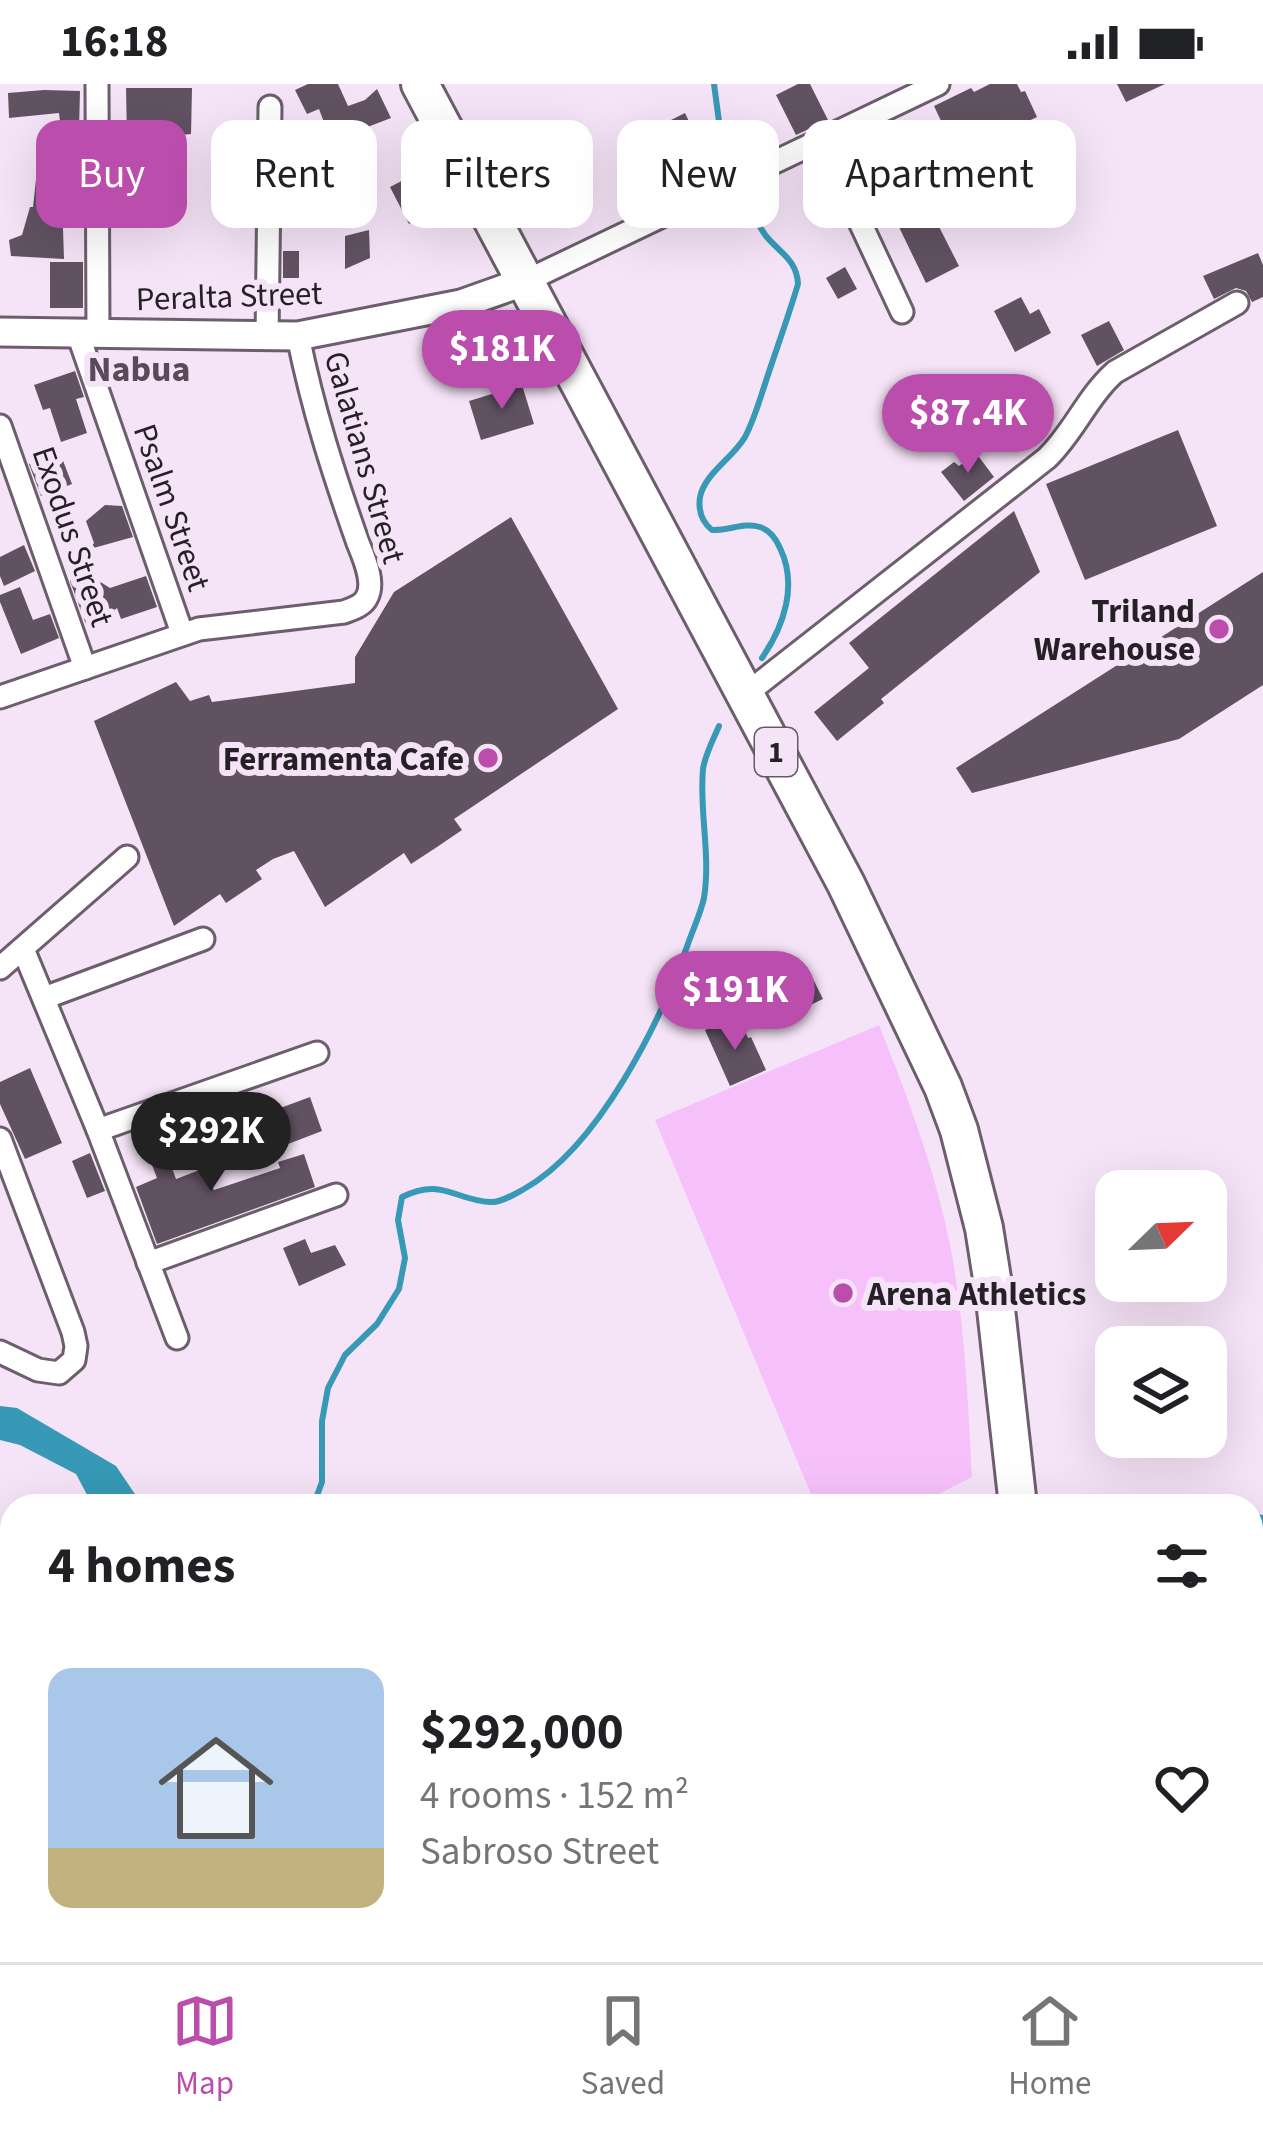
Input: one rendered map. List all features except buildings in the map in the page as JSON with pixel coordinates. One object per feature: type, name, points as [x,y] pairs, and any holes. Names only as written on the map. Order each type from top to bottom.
[{"type":"highway","name":"1","points":[[420,84],[846,884],[927,1054],[959,1130],[985,1228],[1017,1494]]},
{"type":"street","name":"Psalm Street","points":[[97,84],[88,334],[182,633]]},
{"type":"street","points":[[865,120],[938,84]]},
{"type":"street","points":[[267,337],[270,107]]},
{"type":"street","points":[[526,281],[803,150]]},
{"type":"street","points":[[863,228],[902,312]]},
{"type":"street","name":"Peralta Street","points":[[0,332],[298,336],[461,304],[526,281]]},
{"type":"street","points":[[746,694],[1047,458],[1115,372],[1237,303]]},
{"type":"street","name":"Galatians Street","points":[[182,633],[223,624],[344,612],[368,596],[370,581],[363,555],[322,442],[298,336]]},
{"type":"street","name":"Exodus Street","points":[[0,426],[85,668]]},
{"type":"street","points":[[0,697],[182,633]]},
{"type":"street","points":[[0,968],[127,857]]},
{"type":"street","points":[[44,998],[203,939]]},
{"type":"street","points":[[23,950],[177,1338]]},
{"type":"street","points":[[98,1130],[317,1053]]},
{"type":"street","points":[[0,1139],[62,1297],[76,1346],[74,1360],[65,1370],[52,1374],[0,1352]]},
{"type":"street","points":[[148,1263],[336,1195]]},
{"type":"shaded area","name":"Arena Athletics","points":[[879,1025],[921,1138],[952,1255],[972,1477],[939,1494],[811,1494],[655,1120]]},
{"type":"water","points":[[0,1406],[17,1408],[116,1466],[135,1494],[87,1494],[76,1474],[20,1445],[0,1440]]},
{"type":"waterway","points":[[714,84],[719,120]]},
{"type":"waterway","points":[[761,228],[791,263],[798,284],[751,424],[740,445],[707,480],[700,507],[712,530],[760,527],[780,548],[788,576],[786,605],[762,658]]},
{"type":"waterway","points":[[318,1494],[328,1388],[345,1355],[377,1324],[399,1289],[405,1258],[398,1220],[402,1197],[438,1189],[494,1202],[524,1189],[577,1144],[644,1044],[704,898],[703,769],[719,726]]},
{"type":"place","name":"Triland Warehouse","points":[[1219,629]]},
{"type":"place","name":"Ferramenta Cafe","points":[[488,758]]},
{"type":"place","name":"Arena Athletics","points":[[843,1293]]},
{"type":"district","name":"Nabua","points":[[139,368]]}]
